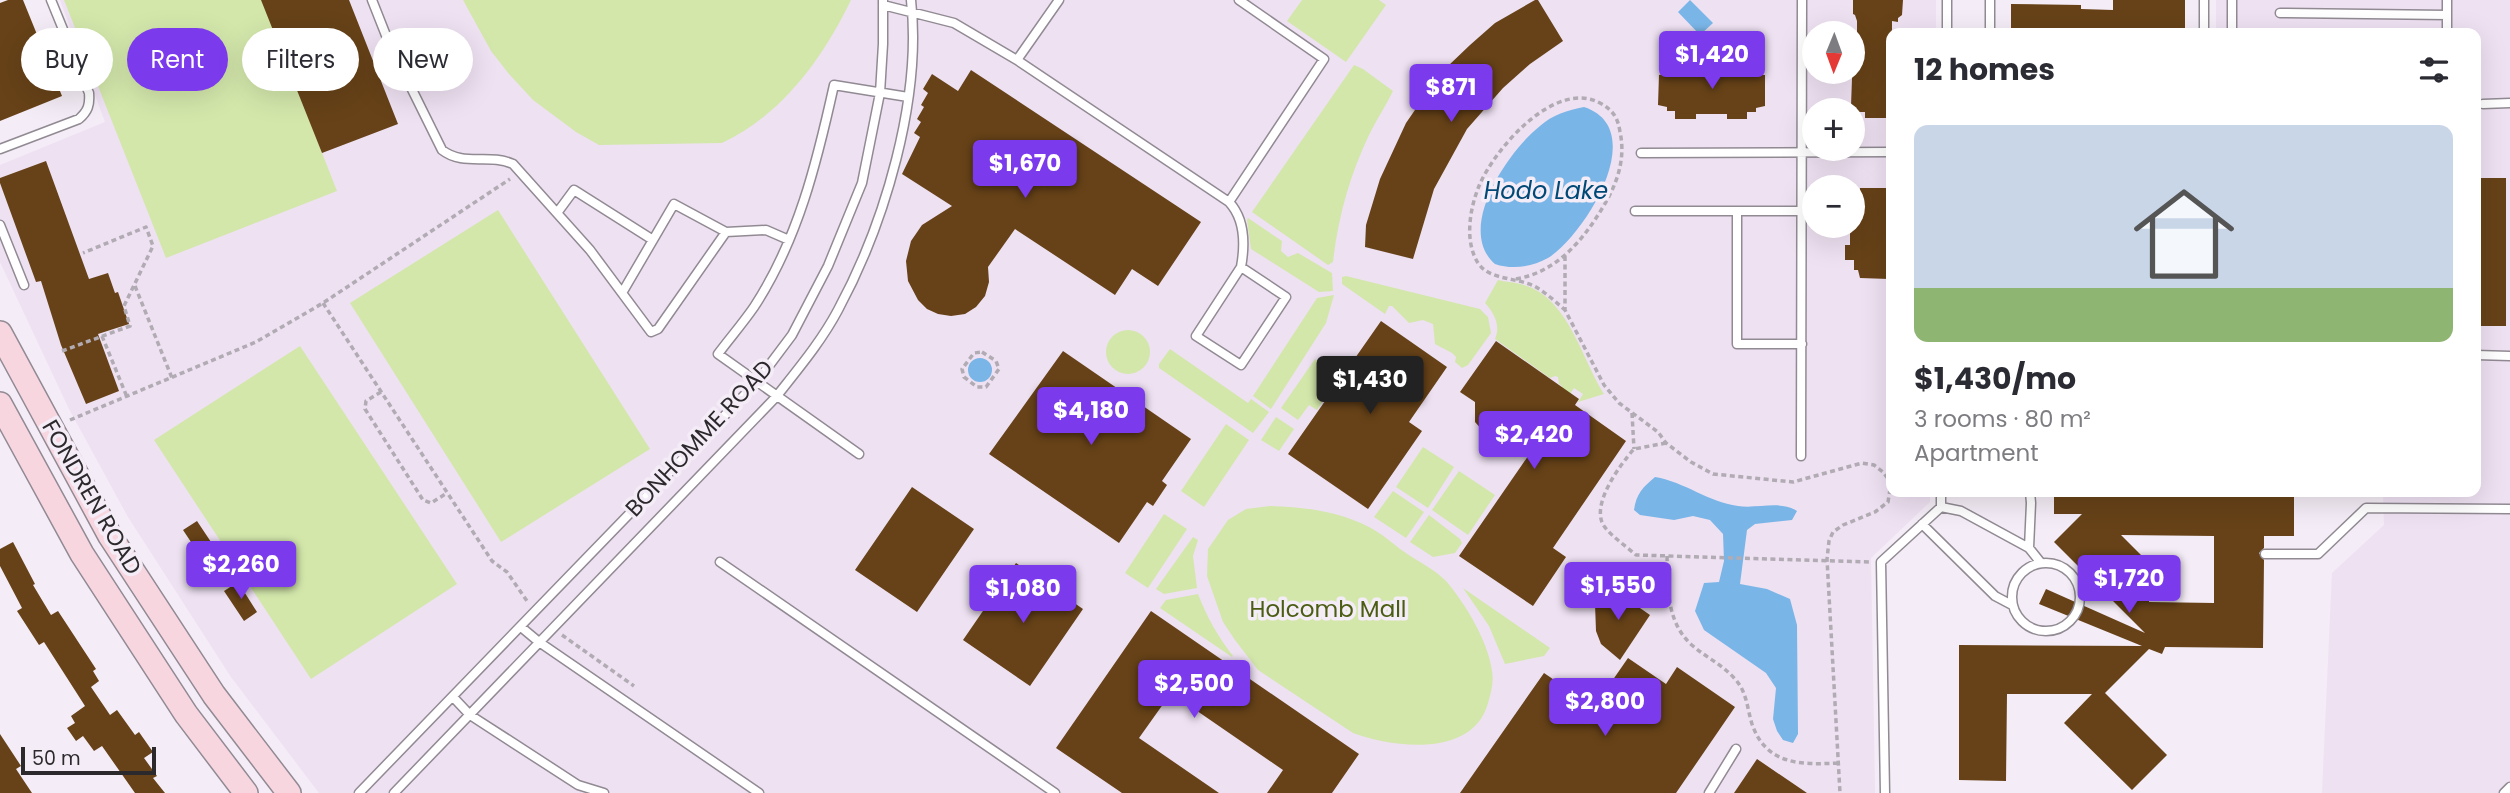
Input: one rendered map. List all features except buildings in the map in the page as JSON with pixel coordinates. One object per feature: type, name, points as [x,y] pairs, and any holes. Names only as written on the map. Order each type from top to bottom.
[{"type":"main road","name":"FONDREN ROAD","points":[[0,333],[118,548],[214,695],[289,793]]},
{"type":"main road","name":"FONDREN ROAD","points":[[0,404],[82,554],[186,714],[246,793]]},
{"type":"lane","points":[[0,149],[79,119],[90,103],[89,93],[51,0]]},
{"type":"lane","points":[[372,0],[388,43],[442,150],[452,158],[503,160],[513,164],[590,250],[651,332],[658,329],[726,232]]},
{"type":"lane","name":"BONHOMME ROAD","points":[[394,793],[776,397],[816,347],[839,309],[868,246],[896,160],[908,97],[913,47],[911,0]]},
{"type":"lane","points":[[1017,60],[1059,0]]},
{"type":"lane","points":[[1229,202],[1325,59],[1238,0]]},
{"type":"lane","points":[[1802,0],[1802,98]]},
{"type":"lane","points":[[1947,0],[1947,28]]},
{"type":"lane","points":[[1990,0],[1990,28]]},
{"type":"lane","points":[[2204,0],[2204,28]]},
{"type":"lane","points":[[2232,0],[2232,28]]},
{"type":"lane","points":[[2447,0],[2447,28]]},
{"type":"lane","points":[[883,3],[954,23],[1017,60],[1229,202],[1240,216],[1243,237],[1241,267],[1196,336],[1241,365],[1286,297],[1241,267]]},
{"type":"lane","name":"BONHOMME ROAD","points":[[359,793],[757,383],[792,335],[828,266],[862,183],[880,93],[883,3]]},
{"type":"lane","points":[[2280,13],[2447,15]]},
{"type":"lane","points":[[859,454],[718,354],[754,307],[789,240],[807,194],[834,85],[908,97]]},
{"type":"lane","points":[[2483,104],[2510,103]]},
{"type":"lane","points":[[1865,152],[1886,152]]},
{"type":"lane","points":[[1641,153],[1802,153],[1801,456]]},
{"type":"lane","points":[[557,213],[574,191],[653,240]]},
{"type":"lane","points":[[622,293],[674,204],[726,232],[766,230],[789,240]]},
{"type":"lane","points":[[1635,211],[1801,211]]},
{"type":"lane","points":[[1737,211],[1737,344],[1802,344]]},
{"type":"lane","points":[[0,225],[24,285]]},
{"type":"lane","points":[[0,251],[9,246]]},
{"type":"lane","points":[[2481,355],[2510,356]]},
{"type":"lane","points":[[1885,793],[1881,562],[1941,507],[1941,497]]},
{"type":"lane","points":[[2029,548],[2030,497]]},
{"type":"lane","points":[[1941,507],[1961,511],[2029,548],[2040,563]]},
{"type":"lane","points":[[2265,554],[2318,554],[2366,508],[2510,509]]},
{"type":"lane","points":[[1922,524],[1995,596],[2012,605]]},
{"type":"lane","points":[[720,562],[1055,793]]},
{"type":"lane","points":[[2040,563],[2063,567],[2078,583],[2081,594],[2076,616],[2068,625],[2046,632],[2034,630],[2017,616],[2012,605],[2014,583],[2021,574],[2040,563]]},
{"type":"lane","points":[[521,627],[759,793]]},
{"type":"lane","points":[[453,697],[470,715],[578,785],[604,793]]},
{"type":"lane","points":[[1709,793],[1736,750]]},
{"type":"lane","points":[[2504,793],[2510,787]]},
{"type":"path","points":[[1516,279],[1538,273],[1565,256],[1602,210],[1613,190],[1621,165],[1622,140],[1617,117],[1594,100],[1572,99],[1549,107],[1512,138],[1479,186],[1470,221],[1472,251],[1479,265],[1487,272],[1535,286],[1565,310],[1604,385],[1619,403],[1658,432],[1691,462],[1713,474],[1793,482],[1862,463],[1874,465],[1886,476]]},
{"type":"path","points":[[51,427],[256,342],[323,303],[520,172]]},
{"type":"path","points":[[62,351],[130,326],[124,306],[153,246],[146,227],[83,253]]},
{"type":"path","points":[[1565,256],[1565,310]]},
{"type":"path","points":[[135,284],[172,378]]},
{"type":"path","points":[[323,303],[492,561],[507,572],[536,613]]},
{"type":"path","points":[[102,336],[127,397]]},
{"type":"path","points":[[982,352],[996,361],[999,369],[986,387],[977,387],[964,377],[962,369],[974,353],[982,352]]},
{"type":"path","points":[[381,392],[366,401],[365,409],[423,500],[431,503],[447,493]]},
{"type":"path","points":[[1632,413],[1634,449],[1611,482],[1602,501],[1600,514],[1602,523],[1636,555],[1881,562]]},
{"type":"path","points":[[1634,449],[1667,443]]},
{"type":"path","points":[[1840,793],[1827,559],[1829,541],[1833,532],[1875,512],[1888,502],[1889,497]]},
{"type":"path","points":[[1667,556],[1668,597],[1674,620],[1692,645],[1735,679],[1744,692],[1756,733],[1777,755],[1791,763],[1805,765],[1837,762]]},
{"type":"path","points":[[553,629],[634,687]]},
{"type":"shaded area","points":[[60,0],[1936,0],[1936,28],[1886,28],[1886,497],[1930,497],[1930,502],[1871,558],[1875,793],[319,793],[231,677],[128,517],[69,409],[0,262],[0,165],[105,122],[94,91],[113,91],[113,28],[70,28]]},
{"type":"shaded area","points":[[2216,0],[2510,0],[2510,793],[2322,793],[2332,573],[2384,525],[2383,497],[2481,497],[2481,28],[2216,28]]},
{"type":"green space","points":[[64,0],[262,0],[273,28],[242,28],[242,91],[298,91],[337,191],[166,258],[100,91],[113,91],[113,28],[75,28]]},
{"type":"green space","points":[[463,0],[851,0],[827,43],[798,83],[764,117],[744,131],[722,143],[599,145],[576,132],[533,100],[491,51]]},
{"type":"green space","points":[[1302,0],[1379,0],[1386,5],[1346,62],[1287,21]]},
{"type":"green space","points":[[1354,65],[1393,91],[1356,165],[1342,213],[1333,262],[1328,265],[1252,212]]},
{"type":"green space","points":[[498,210],[650,449],[501,542],[350,303]]},
{"type":"green space","points":[[1248,218],[1282,241],[1281,251],[1288,257],[1298,253],[1332,273],[1333,291],[1319,292],[1251,249]]},
{"type":"green space","points":[[1342,277],[1480,309],[1488,317],[1491,333],[1468,365],[1462,368],[1455,362],[1456,357],[1452,353],[1435,344],[1433,324],[1423,320],[1409,323],[1392,306],[1389,306],[1385,314],[1342,284]]},
{"type":"green space","points":[[1498,280],[1536,290],[1550,301],[1562,314],[1604,394],[1578,402],[1583,394],[1574,388],[1550,424],[1541,417],[1562,386],[1558,377],[1550,378],[1495,339],[1496,320],[1485,303]]},
{"type":"green space","points":[[1334,295],[1326,323],[1271,409],[1253,396],[1317,298]]},
{"type":"green space","points":[[1128,330],[1143,337],[1150,352],[1143,367],[1128,374],[1113,367],[1106,352],[1113,337]]},
{"type":"green space","points":[[300,346],[457,584],[311,679],[154,440]]},
{"type":"green space","points":[[1170,349],[1248,403],[1251,399],[1269,412],[1253,433],[1159,368]]},
{"type":"green space","points":[[1315,359],[1340,376],[1317,410],[1309,405],[1298,420],[1281,408]]},
{"type":"green space","points":[[1276,417],[1294,429],[1279,451],[1261,440]]},
{"type":"green space","points":[[1226,424],[1249,440],[1204,507],[1181,491]]},
{"type":"green space","points":[[1423,447],[1454,467],[1428,508],[1396,487]]},
{"type":"green space","points":[[1459,471],[1495,495],[1468,535],[1432,510]]},
{"type":"green space","points":[[1393,491],[1424,512],[1406,538],[1374,517]]},
{"type":"green space","name":"Holcomb Mall","points":[[1270,506],[1321,511],[1369,527],[1447,582],[1469,612],[1490,660],[1492,687],[1480,721],[1466,733],[1449,741],[1430,744],[1409,745],[1370,738],[1353,733],[1258,670],[1223,622],[1207,576],[1208,549],[1228,520],[1246,509]]},
{"type":"green space","points":[[1164,514],[1187,529],[1148,588],[1125,573]]},
{"type":"green space","points":[[1429,515],[1460,539],[1462,543],[1455,553],[1433,557],[1410,542]]},
{"type":"green space","points":[[1193,537],[1198,540],[1193,556],[1197,588],[1164,594],[1156,589]]},
{"type":"green space","points":[[1463,588],[1550,648],[1544,656],[1505,664],[1489,626]]},
{"type":"green space","points":[[1198,594],[1232,657],[1160,608],[1166,600]]},
{"type":"water","points":[[1690,0],[1713,23],[1700,35],[1678,12]]},
{"type":"water","name":"Hodo Lake","points":[[1584,107],[1603,119],[1612,137],[1612,158],[1605,182],[1593,206],[1579,228],[1548,258],[1522,267],[1495,264],[1484,249],[1481,231],[1483,212],[1490,191],[1501,171],[1527,138],[1545,122],[1560,113]]},
{"type":"water","points":[[980,358],[989,361],[992,370],[989,379],[980,382],[971,379],[968,370],[971,361]]},
{"type":"water","points":[[1655,477],[1727,504],[1746,507],[1776,505],[1797,511],[1792,520],[1755,524],[1747,530],[1740,584],[1767,589],[1790,599],[1797,625],[1798,734],[1793,743],[1783,740],[1777,731],[1773,719],[1776,688],[1766,673],[1704,630],[1695,611],[1704,583],[1719,582],[1724,561],[1723,534],[1710,520],[1693,516],[1674,520],[1640,515],[1634,510],[1641,491]]}]
